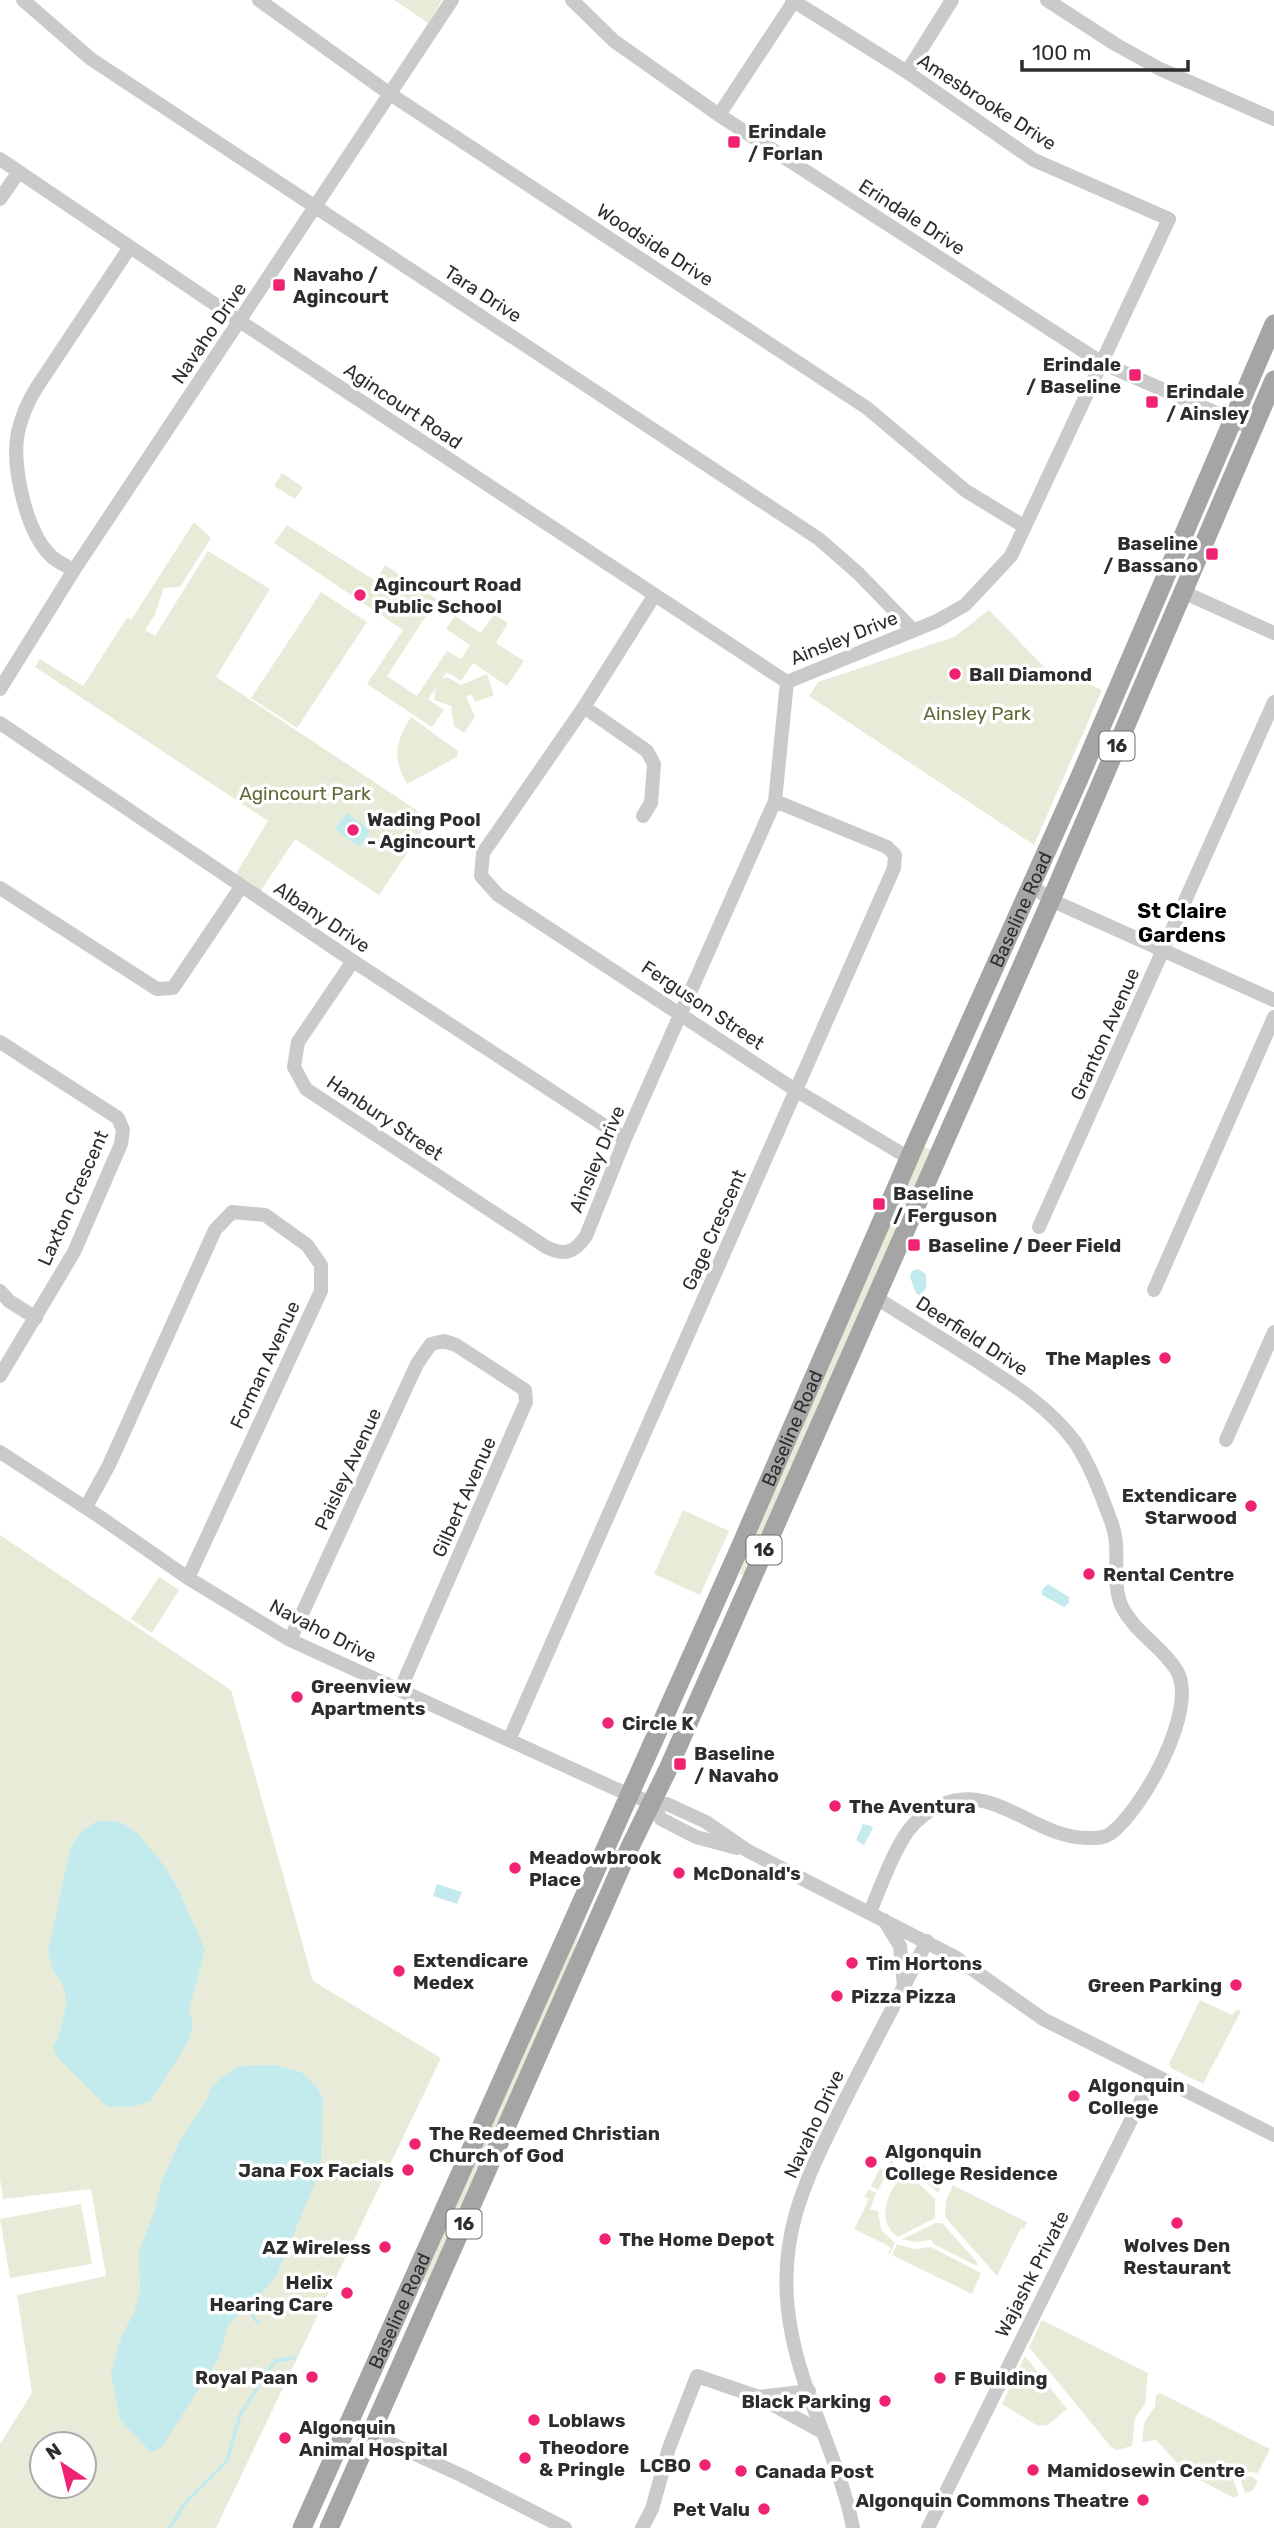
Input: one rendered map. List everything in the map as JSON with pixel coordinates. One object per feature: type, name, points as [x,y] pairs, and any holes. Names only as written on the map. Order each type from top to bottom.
[{"type":"main road","name":"Baseline Road","points":[[302,2528],[746,1534],[1274,324]]},
{"type":"main road","name":"Baseline Road","points":[[329,2528],[1051,900],[1274,380]]},
{"type":"main road","points":[[351,2423],[371,2434]]},
{"type":"street","name":"Tara Drive","points":[[23,0],[91,59],[819,539],[859,574],[913,630]]},
{"type":"street","name":"Woodside Drive","points":[[259,0],[390,94],[867,408],[966,491],[1026,527]]},
{"type":"street","name":"Navaho Drive","points":[[0,689],[74,570],[241,322],[452,0]]},
{"type":"street","name":"Erindale Drive","points":[[572,0],[614,41],[719,115],[1102,363],[1253,429]]},
{"type":"street","points":[[907,72],[952,0]]},
{"type":"street","points":[[1047,0],[1115,44],[1160,69],[1274,119]]},
{"type":"street","points":[[719,115],[793,1]]},
{"type":"street","name":"Amesbrooke Drive","points":[[793,1],[907,72],[1034,160],[1169,219]]},
{"type":"street","name":"Agincourt Road","points":[[0,159],[241,322],[787,682]]},
{"type":"street","points":[[0,199],[18,173]]},
{"type":"street","name":"Ainsley Drive","points":[[568,1254],[577,1248],[586,1236],[625,1139],[775,801],[787,682],[937,621],[965,605],[1010,556],[1169,219]]},
{"type":"street","points":[[74,570],[51,556],[36,534],[26,511],[16,459],[18,434],[25,407],[130,247]]},
{"type":"street","points":[[1183,592],[1274,633]]},
{"type":"street","points":[[643,816],[651,803],[654,764],[647,751],[584,707],[654,596]]},
{"type":"street","name":"Granton Avenue","points":[[1039,1227],[1274,702]]},
{"type":"street","name":"Ferguson Street","points":[[584,707],[483,853],[481,876],[498,895],[682,1013],[797,1091],[909,1158]]},
{"type":"street","name":"Albany Drive","points":[[0,723],[241,887],[625,1139]]},
{"type":"street","name":"Gage Crescent","points":[[509,1740],[894,868],[895,855],[887,847],[775,801]]},
{"type":"street","points":[[1031,885],[1051,900],[1274,1000]]},
{"type":"street","points":[[0,888],[157,989],[173,988],[241,887]]},
{"type":"street","name":"Hanbury Street","points":[[353,961],[298,1042],[293,1067],[306,1089],[546,1247],[559,1254],[568,1254]]},
{"type":"street","points":[[1154,1290],[1274,1017]]},
{"type":"street","name":"Laxton Crescent","points":[[0,1042],[118,1118],[123,1130],[121,1143],[74,1252],[0,1376]]},
{"type":"street","name":"Forman Avenue","points":[[86,1507],[109,1465],[215,1230],[232,1212],[265,1215],[307,1245],[321,1265],[321,1291],[188,1578]]},
{"type":"street","points":[[0,1290],[9,1301],[36,1318]]},
{"type":"street","name":"Deerfield Drive","points":[[870,1912],[907,1832],[921,1816],[948,1802],[974,1798],[999,1805],[1060,1836],[1076,1839],[1107,1836],[1122,1824],[1138,1804],[1159,1768],[1172,1738],[1182,1691],[1176,1670],[1138,1631],[1122,1606],[1115,1579],[1113,1528],[1089,1469],[1069,1435],[1051,1415],[1016,1386],[875,1297]]},
{"type":"street","points":[[1226,1440],[1274,1332]]},
{"type":"street","name":"Paisley Avenue","points":[[290,1640],[417,1364],[431,1344],[444,1341],[460,1347]]},
{"type":"street","name":"Gilbert Avenue","points":[[400,1690],[526,1402],[525,1390],[460,1347]]},
{"type":"street","name":"Navaho Drive","points":[[0,1451],[188,1578],[290,1640],[652,1803],[661,1819],[696,1837],[748,1851],[928,1941],[805,2182],[791,2231],[786,2265],[791,2332],[853,2528]]},
{"type":"street","points":[[884,1919],[900,1946],[904,1986]]},
{"type":"street","points":[[928,1941],[1043,2019],[1274,2135]]},
{"type":"street","name":"Wajashk Private","points":[[928,2528],[1153,2076]]},
{"type":"street","points":[[642,2528],[652,2510],[669,2448],[697,2376],[759,2397],[822,2432]]},
{"type":"street","points":[[759,2397],[809,2390]]},
{"type":"street","points":[[371,2434],[463,2476],[565,2528]]},
{"type":"green space","points":[[394,0],[442,0],[428,23]]},
{"type":"green space","points":[[282,473],[303,487],[295,499],[274,486]]},
{"type":"green space","name":"Agincourt Park","points":[[194,522],[211,538],[180,587],[164,588],[155,614],[145,630],[155,636],[208,551],[270,589],[216,677],[430,819],[379,895],[295,839],[258,895],[234,877],[268,821],[35,667],[40,659],[83,686],[127,618],[131,620]]},
{"type":"green space","points":[[287,525],[376,581],[385,565],[437,599],[387,676],[417,696],[447,651],[461,659],[470,645],[446,629],[455,616],[481,633],[494,614],[508,623],[496,643],[524,661],[507,686],[473,663],[461,681],[447,672],[442,679],[447,677],[461,685],[487,674],[494,695],[475,702],[472,695],[466,696],[475,717],[464,733],[454,726],[451,706],[434,700],[436,688],[428,699],[444,710],[432,727],[367,684],[403,630],[274,543]]},
{"type":"green space","points":[[321,592],[367,622],[297,728],[251,698]]},
{"type":"green space","name":"Ainsley Park","points":[[989,610],[1047,670],[1049,667],[1102,690],[1034,845],[809,696],[818,682],[954,637]]},
{"type":"green space","points":[[411,717],[458,751],[457,757],[407,784],[399,766],[397,750]]},
{"type":"green space","points":[[924,1147],[931,1150],[743,1575],[740,1574],[748,1549]]},
{"type":"green space","points":[[683,1510],[729,1531],[700,1595],[654,1574]]},
{"type":"green space","points":[[0,1535],[231,1690],[313,1981],[441,2058],[216,2528],[0,2528],[0,2444],[32,2393],[17,2295],[106,2276],[91,2189],[3,2199],[0,2179]]},
{"type":"green space","points":[[159,1577],[179,1590],[152,1633],[131,1619]]},
{"type":"green space","points":[[582,1917],[585,1918],[567,1968],[427,2283],[423,2281]]},
{"type":"green space","points":[[1200,2000],[1232,2015],[1237,2009],[1241,2011],[1203,2084],[1171,2068],[1169,2064]]},
{"type":"green space","points":[[891,2160],[894,2162],[878,2190],[871,2186],[880,2168],[885,2170]]},
{"type":"green space","points":[[915,2161],[946,2177],[938,2193],[911,2169]]},
{"type":"green space","points":[[904,2175],[912,2177],[935,2199],[935,2218],[898,2237],[891,2231],[885,2215],[889,2197]]},
{"type":"green space","points":[[953,2185],[1027,2222],[1024,2229],[1021,2228],[997,2276],[945,2217],[946,2201]]},
{"type":"green space","points":[[869,2189],[876,2193],[870,2209],[878,2211],[881,2230],[895,2243],[890,2254],[888,2253],[891,2248],[887,2245],[854,2229],[869,2199],[864,2197]]},
{"type":"green space","points":[[81,2204],[92,2264],[10,2278],[0,2219]]},
{"type":"green space","points":[[936,2223],[942,2223],[977,2262],[977,2266],[935,2245],[931,2240],[915,2242],[902,2239]]},
{"type":"green space","points":[[897,2244],[914,2249],[931,2247],[981,2273],[972,2294],[892,2255]]},
{"type":"green space","points":[[1042,2320],[1148,2373],[1145,2404],[1135,2418],[1132,2446],[1117,2450],[1111,2447],[1029,2347]]},
{"type":"green space","points":[[1025,2356],[1067,2409],[1048,2425],[1038,2426],[1002,2404]]},
{"type":"green space","points":[[1160,2393],[1270,2449],[1258,2473],[1179,2465],[1156,2440],[1142,2442],[1144,2423],[1155,2406],[1156,2395]]},
{"type":"green space","points":[[1204,2472],[1231,2474],[1239,2495],[1234,2498],[1200,2480]]},
{"type":"green space","points":[[1251,2476],[1258,2481],[1252,2491],[1245,2493],[1240,2478]]},
{"type":"water","name":"Wading Pool - Agincourt","points":[[347,813],[371,831],[359,847],[335,829]]},
{"type":"water","points":[[918,1269],[926,1274],[926,1288],[920,1296],[916,1293],[910,1277],[912,1271]]},
{"type":"water","points":[[1048,1584],[1069,1597],[1069,1603],[1064,1607],[1042,1595],[1042,1590]]},
{"type":"water","points":[[97,1821],[116,1821],[129,1827],[160,1860],[177,1886],[205,1950],[189,2010],[193,2025],[189,2040],[151,2101],[135,2106],[108,2107],[56,2056],[53,2045],[58,2039],[66,2007],[65,1990],[52,1968],[48,1952],[73,1843],[83,1830]]},
{"type":"water","points":[[863,1824],[873,1828],[864,1845],[856,1840]]},
{"type":"water","points":[[437,1884],[462,1892],[457,1904],[433,1896]]},
{"type":"water","points":[[275,2065],[301,2072],[316,2086],[323,2098],[321,2163],[315,2183],[277,2274],[256,2301],[229,2323],[218,2359],[161,2448],[151,2452],[120,2420],[111,2373],[122,2335],[134,2313],[140,2292],[139,2251],[155,2210],[162,2180],[179,2143],[207,2099],[211,2087],[240,2066]]},
{"type":"waterway","points":[[247,2308],[258,2323]]},
{"type":"waterway","points":[[170,2528],[185,2503],[227,2461],[240,2415],[275,2361],[294,2358]]},
{"type":"place","name":"Erindale / Forlan","points":[[734,142]]},
{"type":"place","name":"Navaho / Agincourt","points":[[279,285]]},
{"type":"place","name":"Erindale / Baseline","points":[[1135,375]]},
{"type":"place","name":"Erindale / Ainsley","points":[[1152,402]]},
{"type":"place","name":"Baseline / Bassano","points":[[1212,554]]},
{"type":"place","name":"Agincourt Road Public School","points":[[360,595]]},
{"type":"place","name":"Ball Diamond","points":[[955,674]]},
{"type":"place","name":"Wading Pool - Agincourt","points":[[353,830]]},
{"type":"place","name":"Baseline / Ferguson","points":[[879,1204]]},
{"type":"place","name":"Baseline / Deer Field","points":[[914,1245]]},
{"type":"place","name":"The Maples","points":[[1165,1358]]},
{"type":"place","name":"Extendicare Starwood","points":[[1251,1506]]},
{"type":"place","name":"Rental Centre","points":[[1089,1574]]},
{"type":"place","name":"Greenview Apartments","points":[[297,1697]]},
{"type":"place","name":"Circle K","points":[[608,1723]]},
{"type":"place","name":"Baseline / Navaho","points":[[680,1764]]},
{"type":"place","name":"The Aventura","points":[[835,1806]]},
{"type":"place","name":"Meadowbrook Place","points":[[515,1868]]},
{"type":"place","name":"McDonald's","points":[[679,1873]]},
{"type":"place","name":"Tim Hortons","points":[[852,1963]]},
{"type":"place","name":"Extendicare Medex","points":[[399,1971]]},
{"type":"place","name":"Green Parking","points":[[1236,1985]]},
{"type":"place","name":"Pizza Pizza","points":[[837,1996]]},
{"type":"place","name":"Algonquin College","points":[[1074,2096]]},
{"type":"place","name":"The Redeemed Christian Church of God","points":[[415,2144]]},
{"type":"place","name":"Algonquin College Residence","points":[[871,2162]]},
{"type":"place","name":"Jana Fox Facials","points":[[408,2170]]},
{"type":"place","name":"Wolves Den Restaurant","points":[[1177,2223]]},
{"type":"place","name":"The Home Depot","points":[[605,2239]]},
{"type":"place","name":"AZ Wireless","points":[[385,2247]]},
{"type":"place","name":"Helix Hearing Care","points":[[347,2293]]},
{"type":"place","name":"Royal Paan","points":[[312,2377]]},
{"type":"place","name":"F Building","points":[[940,2378]]},
{"type":"place","name":"Black Parking","points":[[885,2401]]},
{"type":"place","name":"Loblaws","points":[[534,2420]]},
{"type":"place","name":"Algonquin Animal Hospital","points":[[285,2438]]},
{"type":"place","name":"Theodore & Pringle","points":[[525,2458]]},
{"type":"place","name":"LCBO","points":[[705,2465]]},
{"type":"place","name":"Mamidosewin Centre","points":[[1033,2470]]},
{"type":"place","name":"Canada Post","points":[[741,2471]]},
{"type":"place","name":"Algonquin Commons Theatre","points":[[1143,2500]]},
{"type":"place","name":"Pet Valu","points":[[764,2509]]},
{"type":"district","name":"St Claire Gardens","points":[[1182,922]]}]
